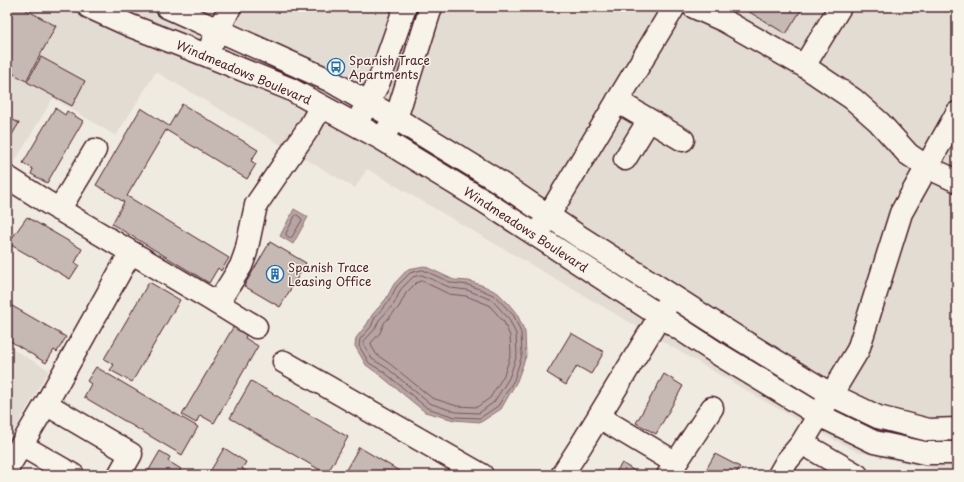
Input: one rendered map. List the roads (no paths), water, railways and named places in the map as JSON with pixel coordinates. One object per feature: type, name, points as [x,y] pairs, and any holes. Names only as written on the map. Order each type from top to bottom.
[{"type":"street","name":"Windmeadows Boulevard","points":[[89,7],[131,26],[290,89],[382,139],[482,200],[660,316],[819,415],[874,442],[925,453],[957,453]]},
{"type":"street","name":"Windmeadows Boulevard","points":[[167,7],[329,80],[368,102],[493,178],[548,216],[673,295],[734,336],[830,394],[878,417],[929,430],[957,430]]},
{"type":"street","points":[[206,55],[230,7]]},
{"type":"street","points":[[356,125],[378,84],[404,7]]},
{"type":"street","points":[[382,139],[395,118],[431,7]]},
{"type":"street","points":[[536,236],[674,7]]},
{"type":"street","points":[[694,7],[723,20],[804,66],[853,99],[879,122],[908,154],[927,167],[957,181]]},
{"type":"street","points":[[804,66],[840,7]]},
{"type":"street","points":[[617,101],[683,140]]},
{"type":"street","points":[[212,300],[221,298],[241,266],[246,252],[256,205],[310,126],[321,106]]},
{"type":"street","points":[[779,475],[786,461],[802,444],[830,394],[858,350],[878,281],[901,213],[957,113]]},
{"type":"street","points":[[625,159],[649,120]]},
{"type":"street","points":[[59,210],[95,150]]},
{"type":"street","points":[[7,177],[59,210],[256,327]]},
{"type":"street","points":[[7,469],[46,404],[131,252]]},
{"type":"street","points":[[562,475],[673,295]]},
{"type":"street","points":[[284,362],[482,475]]},
{"type":"street","points":[[46,404],[131,454],[119,475]]},
{"type":"street","points":[[599,416],[672,469],[712,408]]},
{"type":"street","points":[[802,444],[857,475]]},
{"type":"street","points":[[21,445],[73,475]]},
{"type":"water","points":[[294,209],[308,217],[293,244],[280,236]]},
{"type":"water","points":[[424,266],[454,280],[469,281],[498,293],[517,314],[525,332],[526,356],[517,381],[501,409],[481,422],[454,420],[425,412],[366,365],[355,346],[356,338],[372,315],[386,299],[394,284],[408,269]]},
{"type":"place","name":"Spanish Trace Apartments","points":[[336,67]]},
{"type":"place","name":"Spanish Trace Leasing Office","points":[[275,274]]}]
